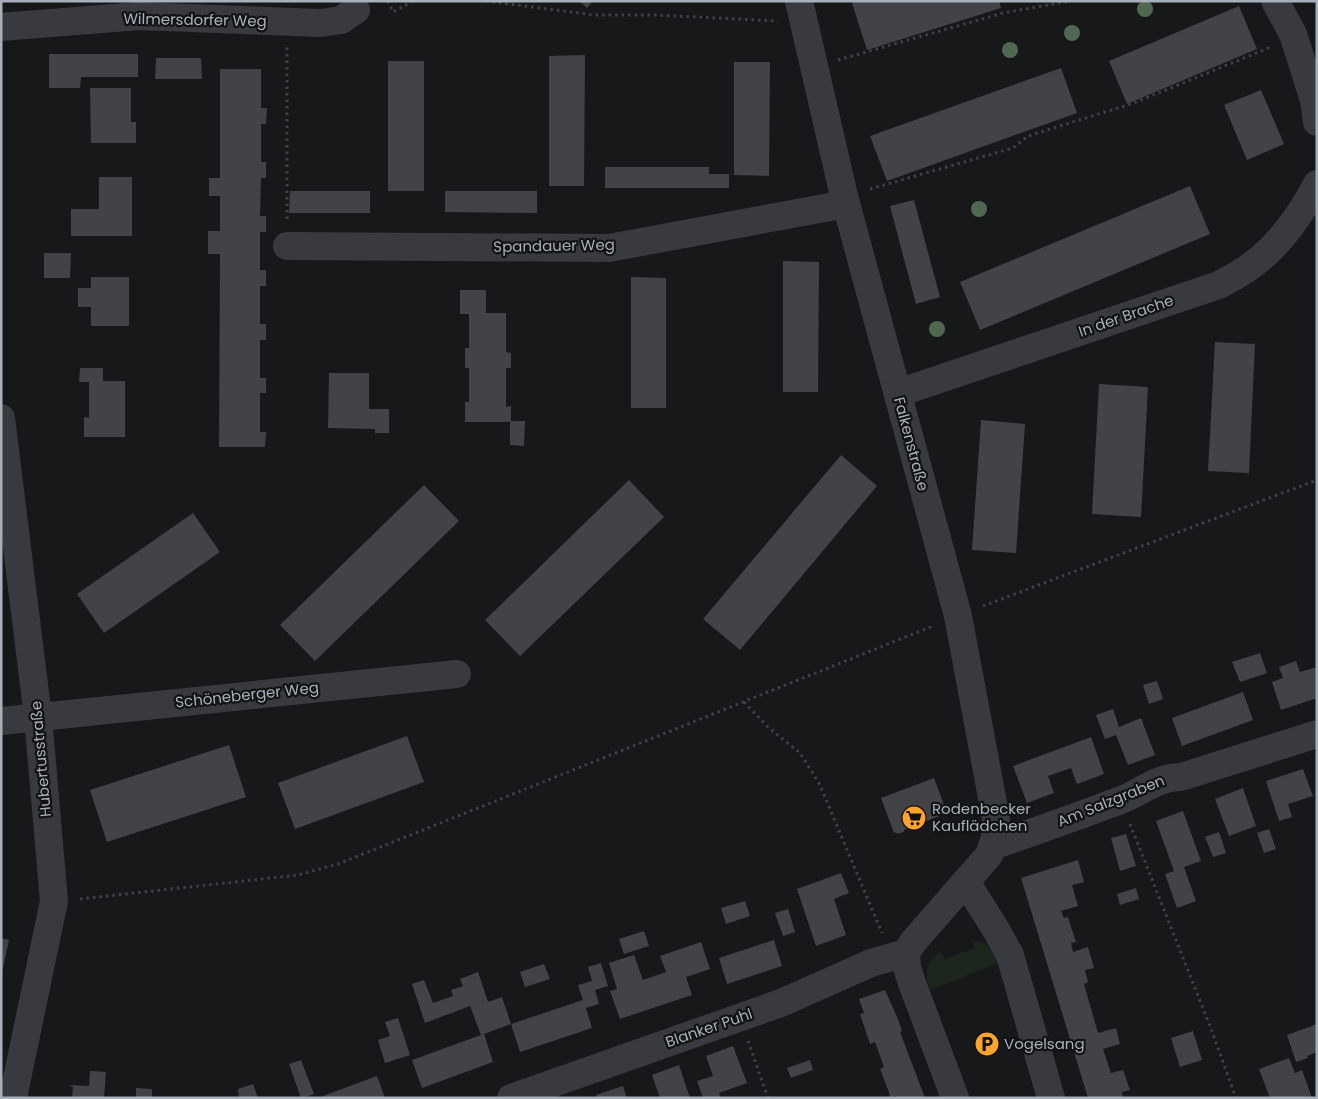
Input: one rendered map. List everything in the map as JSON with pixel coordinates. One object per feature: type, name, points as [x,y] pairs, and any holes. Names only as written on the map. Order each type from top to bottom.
[{"type":"street","points":[[1275,1],[1294,38],[1314,100],[1317,122]]},
{"type":"street","name":"Wilmersdorfer Weg","points":[[1,27],[138,16],[321,23],[340,20],[356,10]]},
{"type":"street","name":"Falkenstraße","points":[[792,11],[814,67],[845,200],[958,616],[996,818],[993,846],[989,855],[966,882]]},
{"type":"street","name":"In der Brache","points":[[898,393],[1219,285],[1252,265],[1286,233],[1307,203],[1317,184]]},
{"type":"street","name":"Spandauer Weg","points":[[287,246],[609,248],[845,200]]},
{"type":"street","name":"Hubertusstraße","points":[[1,418],[38,717],[54,901],[13,1098]]},
{"type":"street","name":"Schöneberger Weg","points":[[1,721],[457,674]]},
{"type":"street","name":"Am Salzgraben","points":[[993,846],[1120,800],[1142,791],[1149,784],[1170,777],[1181,777],[1317,734]]},
{"type":"street","points":[[955,1098],[912,983],[907,967],[906,953],[913,942],[966,882],[991,920],[1010,955],[1051,1098]]},
{"type":"street","name":"Blanker Puhl","points":[[511,1098],[781,1003],[871,963],[906,953]]},
{"type":"path","points":[[388,1],[393,12],[413,1]]},
{"type":"path","points":[[486,1],[594,15],[792,11]]},
{"type":"path","points":[[528,1],[531,7]]},
{"type":"path","points":[[814,67],[1003,13],[1070,1]]},
{"type":"path","points":[[287,22],[287,246]]},
{"type":"path","points":[[845,200],[1014,148],[1028,136],[1134,103],[1294,38]]},
{"type":"path","points":[[54,901],[298,875],[330,866],[958,616],[1317,480]]},
{"type":"path","points":[[744,702],[768,727],[800,753],[819,783],[880,930],[887,942],[906,953]]},
{"type":"path","points":[[1120,800],[1210,1026],[1236,1098]]},
{"type":"path","points":[[739,1017],[768,1098]]},
{"type":"shaded area","points":[[972,941],[989,947],[999,963],[930,990],[927,969],[931,961],[940,952],[945,959],[975,948]]},
{"type":"building","points":[[579,1],[593,1],[587,8]]},
{"type":"building","points":[[859,1],[999,1],[1001,8],[867,50],[852,3]]},
{"type":"building","points":[[1239,6],[1257,49],[1127,104],[1109,61]]},
{"type":"building","points":[[49,54],[138,54],[138,77],[81,77],[80,88],[49,88]]},
{"type":"building","points":[[585,55],[584,186],[549,186],[549,56]]},
{"type":"building","points":[[156,58],[201,58],[202,79],[155,79]]},
{"type":"building","points":[[388,61],[424,61],[424,191],[388,191]]},
{"type":"building","points":[[734,62],[770,62],[769,176],[734,175]]},
{"type":"building","points":[[1061,68],[1077,113],[887,181],[870,136]]},
{"type":"building","points":[[220,69],[261,69],[261,108],[267,108],[266,124],[261,124],[261,162],[266,162],[266,178],[261,178],[260,216],[266,216],[266,232],[260,232],[260,270],[266,270],[266,286],[260,286],[260,324],[266,324],[266,340],[260,340],[260,378],[266,378],[266,393],[260,393],[260,432],[266,432],[265,447],[219,447],[220,254],[208,254],[208,231],[220,231],[220,196],[209,196],[209,178],[220,178]]},
{"type":"building","points":[[90,88],[131,88],[131,122],[136,122],[136,143],[91,143]]},
{"type":"building","points":[[1261,90],[1284,144],[1247,160],[1224,105]]},
{"type":"building","points":[[605,167],[709,167],[709,174],[729,174],[729,188],[605,188]]},
{"type":"building","points":[[99,177],[132,177],[132,236],[71,236],[71,209],[99,209]]},
{"type":"building","points":[[1190,186],[1210,234],[980,330],[960,282]]},
{"type":"building","points":[[290,191],[370,191],[370,213],[289,213]]},
{"type":"building","points":[[445,191],[537,191],[537,213],[445,212]]},
{"type":"building","points":[[914,200],[940,297],[916,304],[890,206]]},
{"type":"building","points":[[44,253],[71,253],[70,278],[44,278]]},
{"type":"building","points":[[783,261],[819,262],[818,392],[783,392]]},
{"type":"building","points":[[91,277],[129,277],[129,326],[91,326],[91,307],[78,307],[78,288],[91,288]]},
{"type":"building","points":[[631,277],[666,278],[666,408],[631,408]]},
{"type":"building","points":[[460,290],[486,290],[486,313],[506,313],[506,352],[511,353],[511,368],[506,368],[506,407],[511,406],[511,421],[525,421],[524,446],[510,445],[510,422],[465,422],[465,402],[469,402],[469,368],[465,368],[465,348],[469,348],[469,314],[460,314]]},
{"type":"building","points":[[1215,342],[1255,344],[1249,473],[1208,471]]},
{"type":"building","points":[[80,368],[103,368],[103,381],[125,381],[125,437],[84,437],[84,417],[89,418],[89,382],[79,382]]},
{"type":"building","points":[[329,373],[369,373],[369,409],[389,409],[389,433],[375,433],[375,429],[328,428]]},
{"type":"building","points":[[1099,384],[1148,387],[1141,517],[1092,514]]},
{"type":"building","points":[[981,420],[1025,424],[1016,553],[972,550]]},
{"type":"building","points":[[841,455],[877,486],[740,650],[703,619]]},
{"type":"building","points":[[629,480],[664,517],[520,656],[485,620]]},
{"type":"building","points":[[424,485],[459,521],[315,661],[280,625]]},
{"type":"building","points":[[193,513],[220,552],[104,633],[77,594]]},
{"type":"building","points":[[1260,653],[1267,673],[1240,682],[1232,662]]},
{"type":"building","points":[[1296,661],[1300,672],[1317,667],[1317,698],[1281,710],[1272,682],[1283,678],[1279,667]]},
{"type":"building","points":[[1157,681],[1163,699],[1149,704],[1143,685]]},
{"type":"building","points":[[1243,692],[1253,720],[1182,746],[1172,718]]},
{"type":"building","points":[[1113,709],[1119,727],[1141,718],[1155,755],[1128,765],[1116,735],[1105,739],[1096,715]]},
{"type":"building","points":[[407,736],[424,782],[295,829],[278,783]]},
{"type":"building","points":[[1091,737],[1104,774],[1077,784],[1071,768],[1048,776],[1054,793],[1027,803],[1013,766]]},
{"type":"building","points":[[229,745],[246,797],[107,842],[90,790]]},
{"type":"building","points":[[1303,769],[1313,796],[1288,804],[1292,817],[1279,821],[1266,781]]},
{"type":"building","points":[[934,778],[947,813],[904,830],[904,832],[894,833],[881,798]]},
{"type":"building","points":[[1243,788],[1256,826],[1229,836],[1215,799]]},
{"type":"building","points":[[1183,811],[1201,861],[1184,867],[1196,901],[1177,908],[1165,874],[1174,871],[1156,821]]},
{"type":"building","points":[[1269,829],[1276,849],[1264,853],[1257,833]]},
{"type":"building","points":[[1219,832],[1226,853],[1213,857],[1205,837]]},
{"type":"building","points":[[1126,834],[1136,866],[1120,871],[1111,838]]},
{"type":"building","points":[[1078,860],[1084,882],[1072,885],[1078,906],[1061,911],[1064,918],[1068,917],[1076,942],[1071,943],[1073,952],[1088,947],[1094,968],[1085,970],[1088,982],[1084,984],[1098,1033],[1116,1028],[1120,1044],[1103,1049],[1111,1073],[1123,1070],[1130,1090],[1122,1092],[1123,1098],[1088,1098],[1021,878]]},
{"type":"building","points":[[841,873],[849,893],[834,899],[846,935],[816,946],[797,889]]},
{"type":"building","points":[[1136,888],[1139,899],[1120,905],[1117,894]]},
{"type":"building","points":[[745,901],[750,916],[726,924],[721,908]]},
{"type":"building","points":[[788,909],[795,932],[783,936],[775,913]]},
{"type":"building","points":[[644,931],[649,946],[624,954],[619,939]]},
{"type":"building","points":[[1,938],[9,940],[2,973],[1,973]]},
{"type":"building","points":[[774,940],[782,966],[727,984],[719,958]]},
{"type":"building","points":[[701,942],[710,969],[686,977],[692,995],[620,1019],[610,991],[617,989],[609,963],[634,955],[643,980],[666,972],[660,956]]},
{"type":"building","points":[[601,963],[608,986],[595,990],[599,1004],[586,1008],[592,1028],[520,1052],[511,1024],[583,1000],[578,985],[592,981],[588,967]]},
{"type":"building","points":[[544,964],[550,979],[525,987],[520,972]]},
{"type":"building","points":[[478,972],[488,1002],[502,997],[511,1024],[484,1034],[493,1062],[422,1088],[412,1060],[481,1035],[470,1006],[425,1023],[412,984],[424,980],[433,1003],[453,996],[451,990],[463,986],[460,979]]},
{"type":"building","points":[[885,990],[897,1017],[902,1031],[900,1032],[925,1098],[896,1098],[896,1096],[891,1098],[880,1069],[884,1067],[875,1042],[870,1044],[860,1014],[864,1013],[859,999]]},
{"type":"building","points":[[398,1018],[410,1055],[385,1063],[378,1040],[390,1036],[385,1022]]},
{"type":"building","points":[[1317,1024],[1317,1052],[1307,1056],[1308,1058],[1296,1062],[1287,1035]]},
{"type":"building","points":[[1193,1031],[1202,1060],[1180,1067],[1171,1038]]},
{"type":"building","points":[[733,1046],[747,1083],[719,1093],[721,1098],[703,1098],[697,1081],[713,1076],[706,1056]]},
{"type":"building","points":[[1289,1058],[1295,1073],[1302,1070],[1312,1098],[1270,1098],[1259,1069]]},
{"type":"building","points":[[301,1060],[314,1094],[303,1098],[301,1098],[289,1064]]},
{"type":"building","points":[[810,1060],[813,1070],[791,1078],[787,1068]]},
{"type":"building","points":[[679,1065],[690,1098],[660,1098],[652,1075]]},
{"type":"building","points":[[90,1071],[106,1072],[104,1098],[72,1098],[73,1087],[69,1085],[89,1086]]},
{"type":"building","points":[[377,1076],[385,1098],[323,1098],[323,1096]]},
{"type":"building","points":[[253,1084],[258,1098],[239,1098],[238,1089]]},
{"type":"building","points":[[623,1086],[627,1098],[597,1098],[596,1095]]},
{"type":"building","points":[[136,1088],[152,1089],[152,1098],[136,1098]]},
{"type":"place","name":"Rodenbecker Kauflädchen","points":[[914,818]]},
{"type":"place","name":"Vogelsang","points":[[987,1044]]}]
